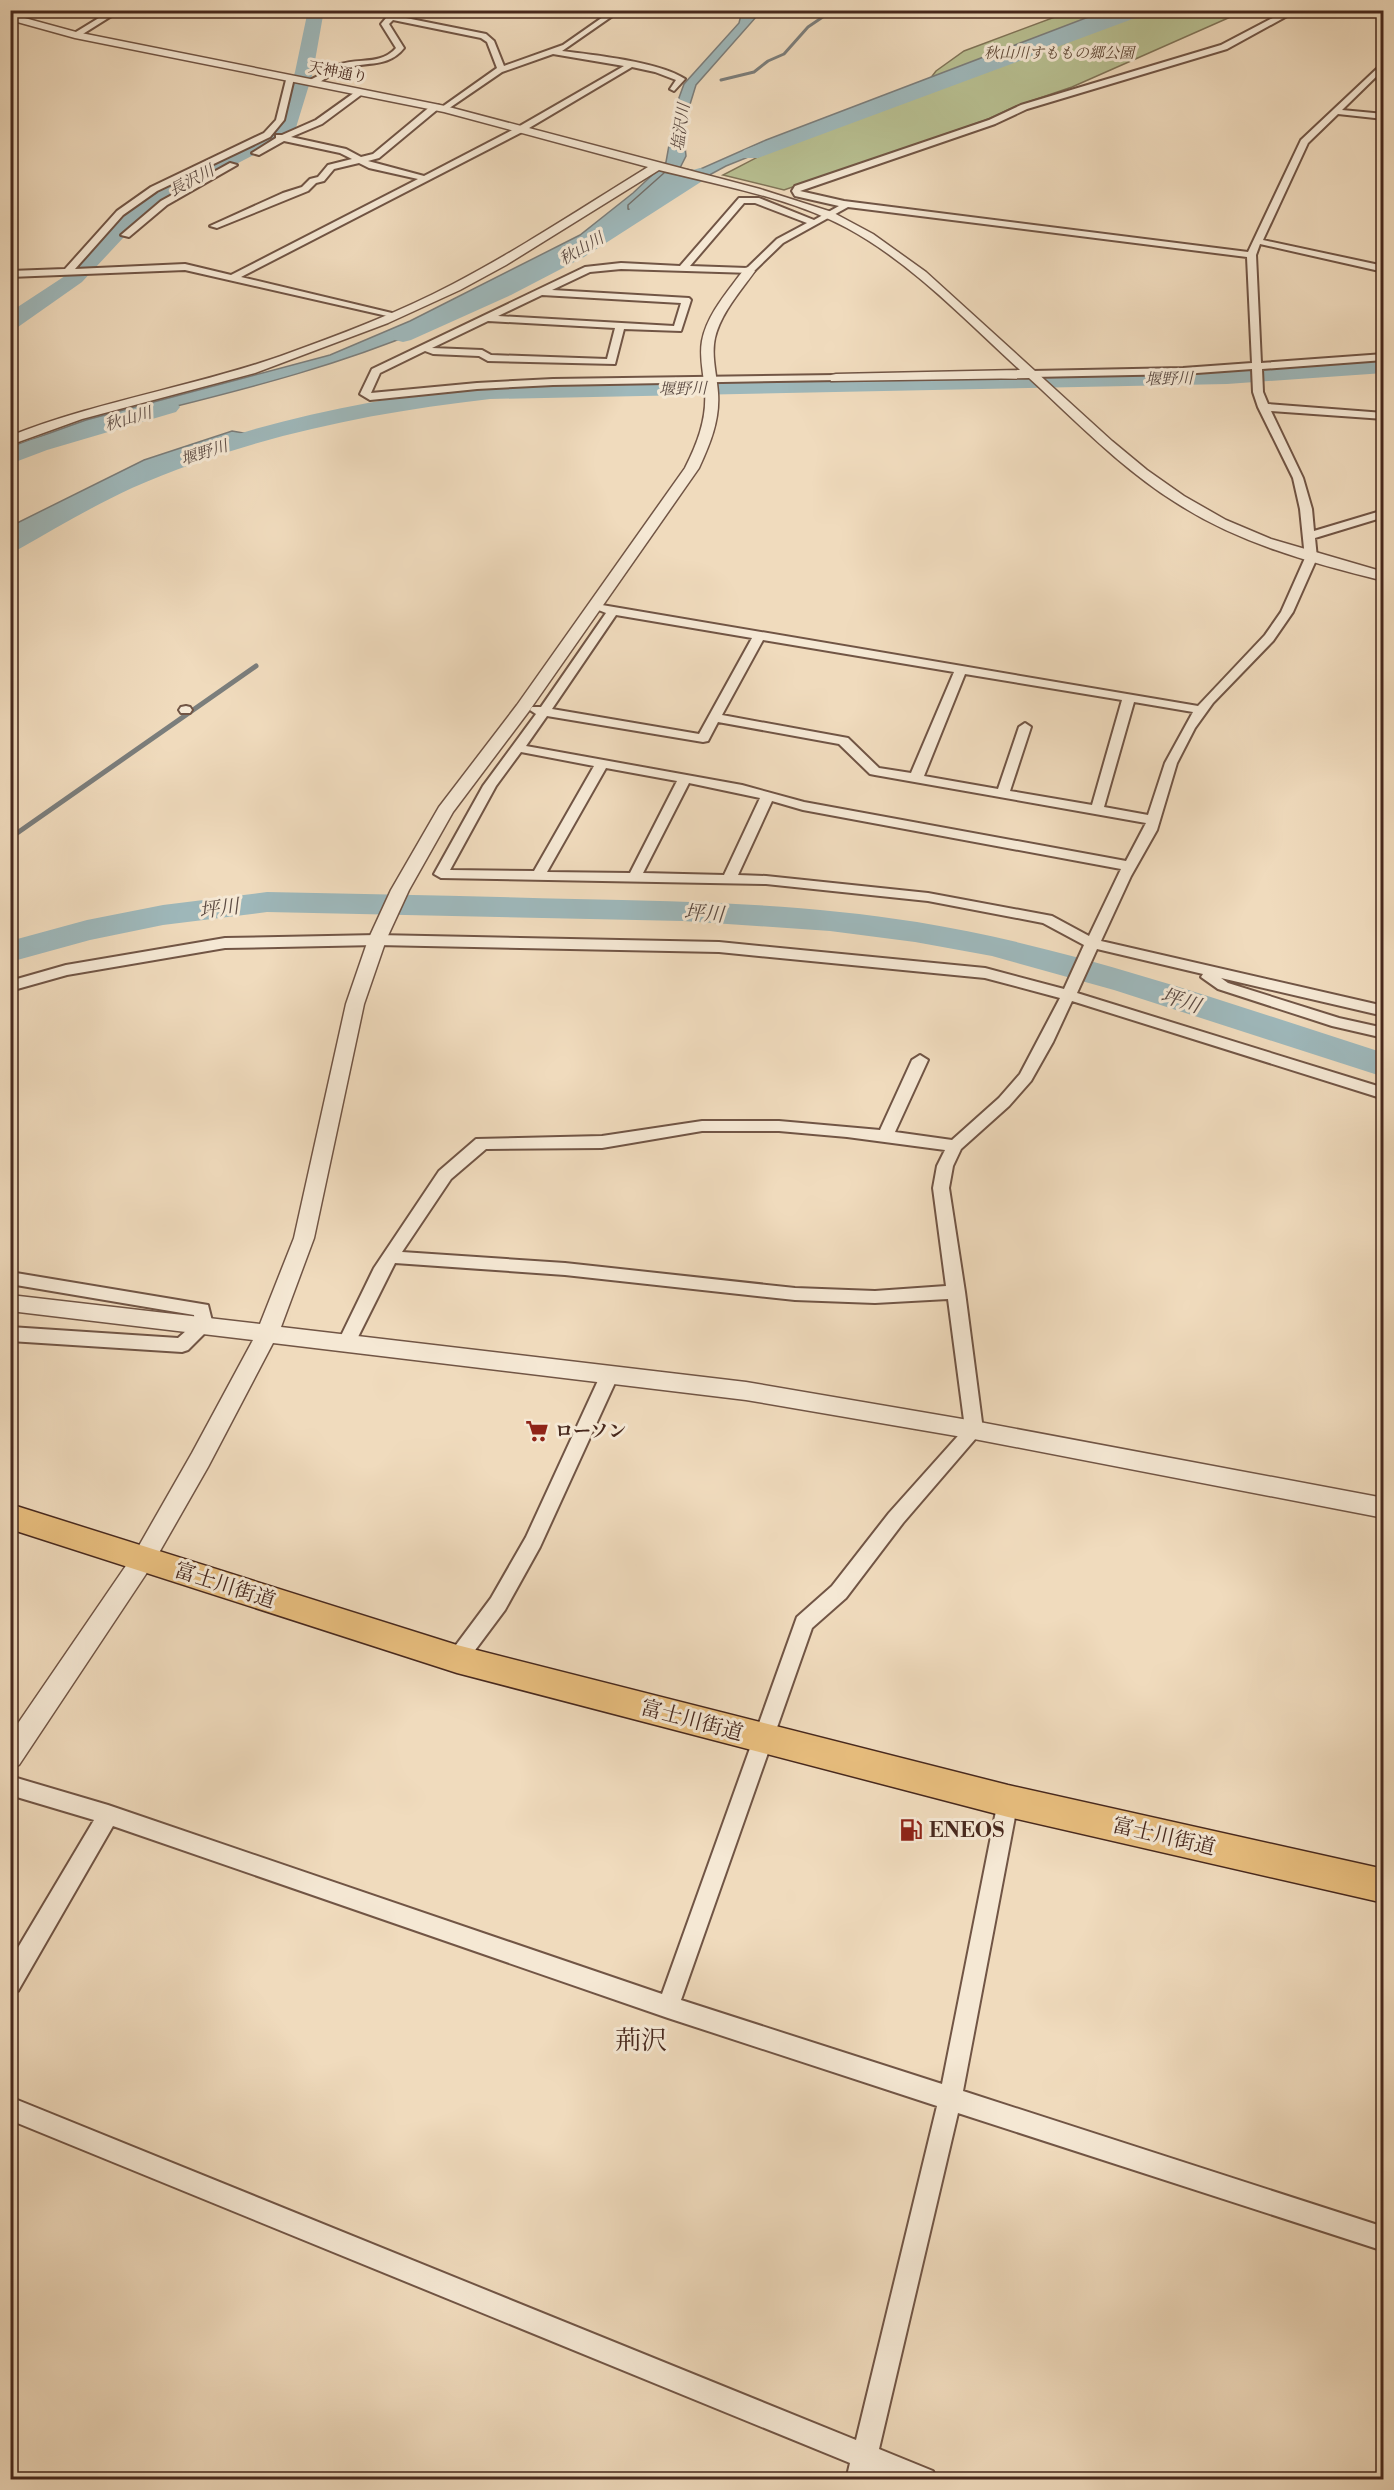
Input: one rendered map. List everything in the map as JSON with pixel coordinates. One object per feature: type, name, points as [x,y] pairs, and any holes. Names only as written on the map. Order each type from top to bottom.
[{"type":"main road","name":"富士川街道","points":[[10,1516],[457,1659],[1008,1801],[1383,1886]]},
{"type":"street","points":[[75,35],[118,10]]},
{"type":"street","points":[[214,226],[305,189],[314,181],[321,179],[331,167],[376,156],[440,108],[501,69],[574,44],[618,10]]},
{"type":"street","points":[[1251,255],[864,204],[844,204],[798,195],[796,191],[806,185],[992,122],[1024,107],[1224,47],[1295,10]]},
{"type":"street","points":[[311,82],[346,66],[380,62],[397,52],[400,48],[399,44],[385,24],[394,14],[483,36],[490,41],[501,69]]},
{"type":"street","name":"天神通り","points":[[10,17],[75,35],[440,108],[776,198],[825,215],[849,225],[898,256],[1137,470],[1162,489],[1221,522],[1311,558],[1383,577]]},
{"type":"street","points":[[554,52],[657,70],[681,80],[674,89]]},
{"type":"street","points":[[232,278],[521,129],[632,64]]},
{"type":"street","points":[[669,2007],[804,1623],[839,1592],[896,1518],[974,1430],[942,1188],[945,1166],[955,1146],[1004,1101],[1026,1077],[1154,820],[1171,763],[1189,728],[1202,710],[1269,638],[1287,612],[1311,558],[1298,478],[1263,407],[1256,371],[1251,255],[1305,142],[1383,64]]},
{"type":"street","points":[[67,272],[120,213],[154,189],[268,135],[280,120],[291,78]]},
{"type":"street","points":[[126,235],[148,212],[169,197],[284,139],[297,130],[319,122],[361,92]]},
{"type":"street","points":[[1334,111],[1383,117]]},
{"type":"street","points":[[268,135],[343,151],[372,166],[424,178]]},
{"type":"street","points":[[10,441],[92,414],[282,360],[393,316],[479,275],[657,166]]},
{"type":"street","points":[[681,269],[742,200],[756,200],[812,222]]},
{"type":"street","points":[[10,1757],[144,1558],[268,1332],[304,1238],[355,1004],[377,940],[400,890],[445,812],[523,708],[692,468],[707,435],[712,409],[707,348],[710,333],[725,305],[749,272],[780,241],[825,215],[844,207],[844,204]]},
{"type":"street","points":[[1257,241],[1383,269]]},
{"type":"street","points":[[749,272],[605,266],[588,269],[376,371],[365,394],[370,397],[477,386],[553,382],[1256,371],[1383,357]]},
{"type":"street","points":[[185,267],[393,316]]},
{"type":"street","points":[[10,274],[185,267],[247,271]]},
{"type":"street","points":[[487,318],[678,329],[686,300],[540,292]]},
{"type":"street","points":[[424,348],[433,351],[482,354],[488,358],[611,362],[620,326]]},
{"type":"street","points":[[1263,407],[1383,416]]},
{"type":"street","points":[[1309,536],[1383,513]]},
{"type":"street","points":[[594,608],[1202,710]]},
{"type":"street","points":[[613,611],[545,712],[490,786],[441,874],[766,880],[927,897],[1047,919],[1093,944],[1383,1011]]},
{"type":"street","points":[[523,708],[703,738],[760,635]]},
{"type":"street","points":[[916,778],[961,669]]},
{"type":"street","points":[[1097,810],[1129,697]]},
{"type":"street","points":[[716,718],[843,741],[875,771],[1154,820]]},
{"type":"street","points":[[1003,793],[1025,727]]},
{"type":"street","points":[[518,748],[685,778],[803,806],[1130,866]]},
{"type":"street","points":[[538,876],[602,763]]},
{"type":"street","points":[[634,878],[685,778]]},
{"type":"street","points":[[729,879],[768,796]]},
{"type":"street","points":[[10,986],[66,970],[225,943],[377,940],[719,947],[985,973],[1070,992],[1383,1094]]},
{"type":"street","points":[[1189,966],[1223,986],[1337,1022],[1383,1033]]},
{"type":"street","points":[[885,1137],[920,1060]]},
{"type":"street","points":[[347,1342],[380,1272],[446,1175],[482,1143],[602,1142],[702,1126],[778,1126],[847,1131],[955,1146]]},
{"type":"street","points":[[391,1257],[566,1269],[795,1294],[875,1297],[957,1292]]},
{"type":"street","points":[[10,1278],[202,1310],[204,1324]]},
{"type":"street","points":[[10,1303],[204,1324],[782,1396],[1383,1508]]},
{"type":"street","points":[[10,1334],[183,1345],[204,1324]]},
{"type":"street","points":[[457,1659],[498,1604],[533,1541],[610,1374]]},
{"type":"street","points":[[10,1785],[108,1815],[669,2007],[1383,2239]]},
{"type":"street","points":[[862,2468],[951,2100],[1008,1801]]},
{"type":"street","points":[[10,1983],[108,1815]]},
{"type":"street","points":[[10,2108],[862,2468],[924,2480]]},
{"type":"green space","name":"秋山川すももの郷公園","points":[[1071,11],[1244,11],[1072,87],[1016,106],[986,120],[784,190],[723,175],[779,146],[916,97],[936,71],[964,51]]},
{"type":"water","name":"塩沢川","points":[[742,11],[758,11],[757,16],[696,85],[687,114],[684,136],[686,156],[680,168],[696,171],[766,140],[1104,11],[1131,11],[848,117],[726,166],[422,330],[299,373],[91,428],[11,455],[11,447],[86,420],[330,355],[410,321],[580,235],[633,193],[666,162],[676,106],[684,84],[739,23]]},
{"type":"water","points":[[232,431],[249,434],[171,460],[119,481],[11,536],[11,526],[144,460]]},
{"type":"water","points":[[77,928],[75,936],[11,956],[11,948]]},
{"type":"waterway","name":"長沢川","points":[[10,322],[75,278],[130,219],[152,200],[287,130],[304,72],[316,10]]},
{"type":"waterway","points":[[721,80],[754,72],[768,61],[784,54],[808,27],[833,10]]},
{"type":"waterway","name":"秋山川","points":[[751,154],[1140,10]]},
{"type":"waterway","name":"秋山川","points":[[403,335],[504,290],[577,253],[700,174]]},
{"type":"waterway","name":"堰野川","points":[[10,544],[65,512],[180,459],[302,422],[427,399],[490,392],[1227,377],[1384,366]]},
{"type":"waterway","name":"秋山川","points":[[10,457],[39,445],[168,407]]},
{"type":"waterway","points":[[10,838],[256,666]]},
{"type":"waterway","name":"坪川","points":[[10,952],[87,930],[163,915],[267,902],[683,911],[830,921],[915,932],[993,946],[1126,982],[1384,1065]]},
{"type":"place","name":"ローソン","points":[[537,1431]]},
{"type":"place","name":"ENEOS","points":[[911,1830]]},
{"type":"district","name":"荊沢","points":[[641,2040]]}]
